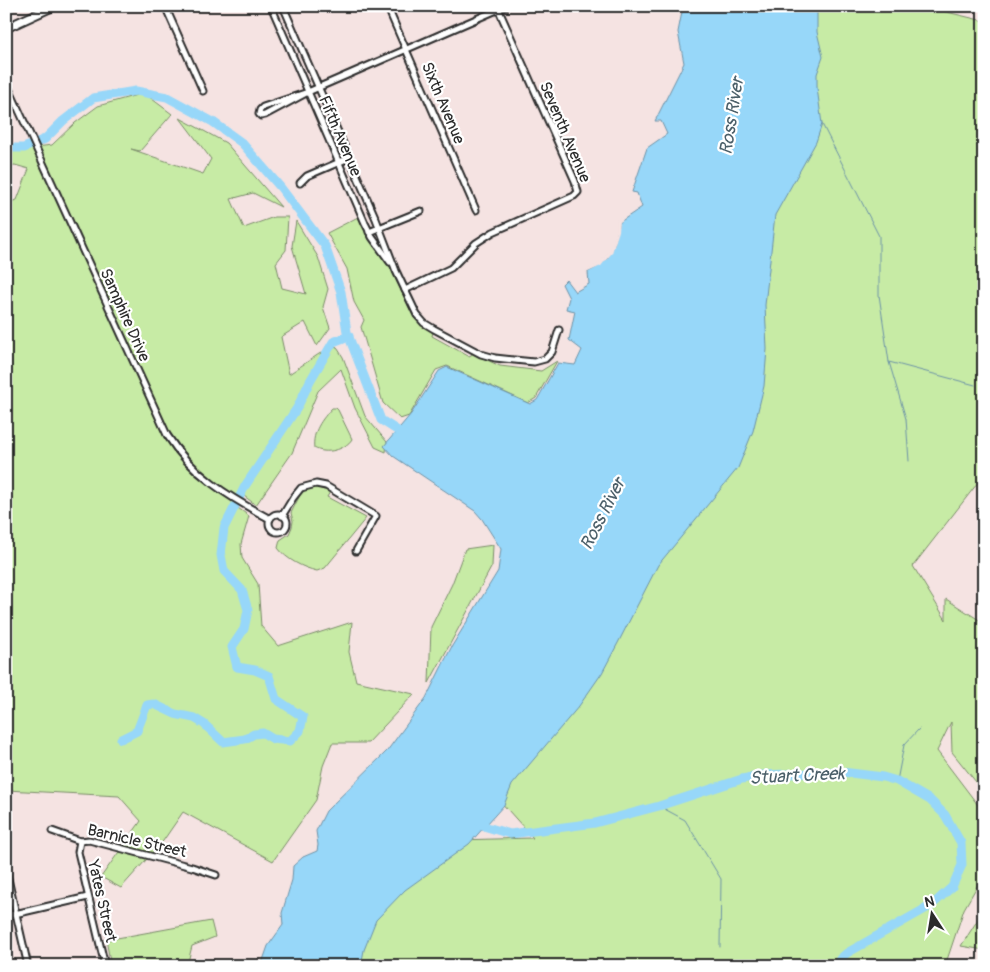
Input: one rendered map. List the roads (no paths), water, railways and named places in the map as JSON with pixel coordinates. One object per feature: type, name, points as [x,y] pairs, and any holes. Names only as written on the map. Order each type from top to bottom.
[{"type":"main road","points":[[6,28],[54,6]]},
{"type":"street","points":[[165,6],[203,91]]},
{"type":"street","name":"Fifth Avenue","points":[[271,6],[369,232],[396,271]]},
{"type":"street","name":"Fifth Avenue","points":[[283,6],[415,313],[423,322],[485,356],[520,361],[541,361],[549,356],[559,330]]},
{"type":"street","name":"Sixth Avenue","points":[[387,6],[476,210]]},
{"type":"street","points":[[308,92],[265,115],[261,116],[260,114],[260,110],[263,107],[318,88],[506,6]]},
{"type":"street","name":"Seventh Avenue","points":[[405,290],[451,268],[476,243],[490,233],[574,196],[578,192],[575,181],[498,8]]},
{"type":"street","name":"Samphire Drive","points":[[6,82],[167,436],[175,449],[194,471],[209,483],[270,519]]},
{"type":"street","points":[[300,184],[308,176],[349,158]]},
{"type":"street","points":[[369,232],[421,211]]},
{"type":"street","points":[[282,516],[301,488],[316,484],[326,486],[376,516],[356,551]]},
{"type":"street","points":[[274,515],[285,518],[284,530],[279,532],[271,530],[270,519],[274,515]]},
{"type":"street","name":"Barnicle Street","points":[[52,830],[80,841],[89,840],[216,875]]},
{"type":"street","name":"Yates Street","points":[[80,841],[78,852],[105,966]]},
{"type":"street","points":[[6,870],[28,966]]},
{"type":"street","points":[[6,916],[88,896]]},
{"type":"water","name":"Ross River","points":[[681,6],[817,6],[817,32],[823,57],[817,74],[822,124],[816,142],[775,215],[765,305],[767,349],[764,386],[753,431],[738,468],[658,565],[602,673],[579,706],[512,785],[504,805],[469,844],[405,890],[376,920],[364,950],[361,966],[261,966],[268,946],[283,925],[282,913],[292,880],[293,866],[303,857],[317,851],[316,831],[326,811],[387,751],[426,698],[452,646],[498,571],[501,549],[475,511],[393,456],[384,446],[411,414],[439,371],[447,367],[530,404],[537,400],[558,363],[575,365],[582,350],[569,340],[575,311],[566,309],[569,298],[562,284],[566,280],[575,292],[589,284],[588,272],[608,258],[614,246],[620,222],[642,207],[637,193],[632,192],[647,148],[667,134],[661,121],[655,121],[684,63],[678,32],[682,12]]},
{"type":"waterway","points":[[6,148],[24,148],[45,139],[63,121],[93,98],[136,91],[167,97],[213,122],[242,143],[281,188],[325,246],[341,292],[347,332],[381,420],[406,436]]},
{"type":"waterway","points":[[822,124],[879,236],[879,295],[889,362],[906,419],[909,461]]},
{"type":"waterway","points":[[121,739],[137,731],[147,705],[154,704],[175,714],[194,718],[204,724],[223,742],[245,739],[254,734],[263,733],[273,739],[290,741],[300,731],[303,717],[276,699],[269,676],[255,670],[237,667],[232,647],[244,629],[248,610],[242,590],[224,571],[221,555],[224,528],[245,486],[297,408],[310,381],[333,342],[349,336]]},
{"type":"waterway","points":[[889,362],[975,385]]},
{"type":"waterway","points":[[897,781],[904,745],[919,729]]},
{"type":"waterway","name":"Stuart Creek","points":[[476,819],[487,827],[510,834],[595,823],[659,806],[742,779],[763,775],[842,772],[883,777],[897,781],[930,800],[945,815],[961,843],[962,865],[952,887],[932,905],[847,953],[836,966]]},
{"type":"waterway","points":[[659,806],[685,820],[721,879],[720,947]]}]
